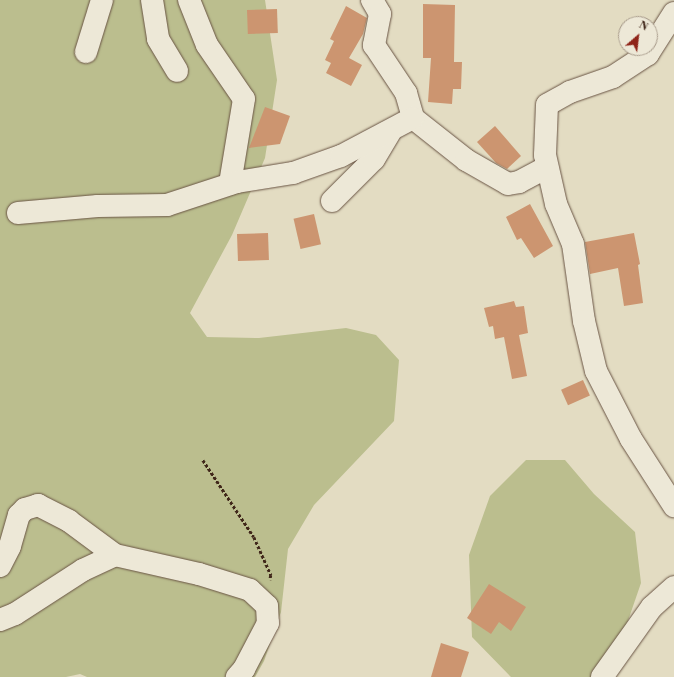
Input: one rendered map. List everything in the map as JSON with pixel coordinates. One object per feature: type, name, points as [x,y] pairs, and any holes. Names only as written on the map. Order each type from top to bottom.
[{"type":"street","points":[[86,52],[102,0]]},
{"type":"street","points":[[152,0],[158,39],[177,71]]},
{"type":"street","points":[[189,0],[207,45],[244,99],[230,184]]},
{"type":"street","points":[[372,0],[380,14],[373,36],[374,45],[406,93],[413,118],[466,160],[508,184],[519,182],[548,166]]},
{"type":"street","points":[[674,13],[648,54],[613,77],[570,92],[547,105],[545,155],[556,204],[573,244],[584,321],[596,371],[631,439],[674,506]]},
{"type":"street","points":[[18,213],[98,206],[167,205],[230,184],[293,173],[341,156],[390,132],[413,118]]},
{"type":"street","points":[[332,202],[374,158],[390,132]]},
{"type":"street","points":[[0,566],[10,546],[19,515],[25,509],[38,505],[69,521],[115,555],[199,574],[250,590],[267,606],[268,623],[244,669],[237,677]]},
{"type":"street","points":[[0,620],[15,614],[83,570],[115,555]]},
{"type":"street","points":[[602,677],[652,607],[674,587]]},
{"type":"path","points":[[203,460],[254,536],[271,575],[267,606]]},
{"type":"green space","points":[[0,0],[265,0],[277,80],[265,158],[232,235],[190,313],[207,337],[259,338],[346,328],[376,335],[399,360],[394,421],[314,505],[288,549],[281,612],[264,661],[255,677],[87,677],[80,674],[66,677],[0,677]]},
{"type":"green space","points":[[526,460],[565,460],[594,494],[635,532],[641,583],[621,641],[595,677],[511,677],[472,637],[469,555],[490,496]]},
{"type":"building","points":[[423,4],[455,5],[454,62],[462,62],[461,89],[453,89],[452,104],[428,102],[431,58],[423,58]]},
{"type":"building","points":[[346,6],[367,18],[363,34],[349,58],[362,65],[351,86],[326,73],[331,63],[325,60],[334,41],[330,39]]},
{"type":"building","points":[[277,9],[278,33],[248,34],[247,10]]},
{"type":"building","points":[[265,107],[290,116],[280,144],[249,148]]},
{"type":"building","points":[[495,126],[521,156],[507,169],[496,163],[477,142]]},
{"type":"building","points":[[530,204],[553,246],[534,258],[521,238],[517,240],[506,217]]},
{"type":"building","points":[[314,214],[321,244],[301,249],[294,219]]},
{"type":"building","points":[[268,233],[269,260],[238,261],[237,234]]},
{"type":"building","points":[[634,233],[640,264],[638,265],[643,303],[624,306],[618,268],[590,274],[585,242]]},
{"type":"building","points":[[514,301],[516,307],[524,306],[528,333],[519,335],[527,376],[512,379],[504,337],[495,339],[493,326],[489,327],[484,308]]},
{"type":"building","points":[[583,380],[590,396],[568,405],[561,390]]},
{"type":"building","points":[[489,584],[526,607],[511,631],[499,622],[491,634],[467,618]]},
{"type":"building","points":[[441,643],[469,652],[461,677],[431,677]]}]
